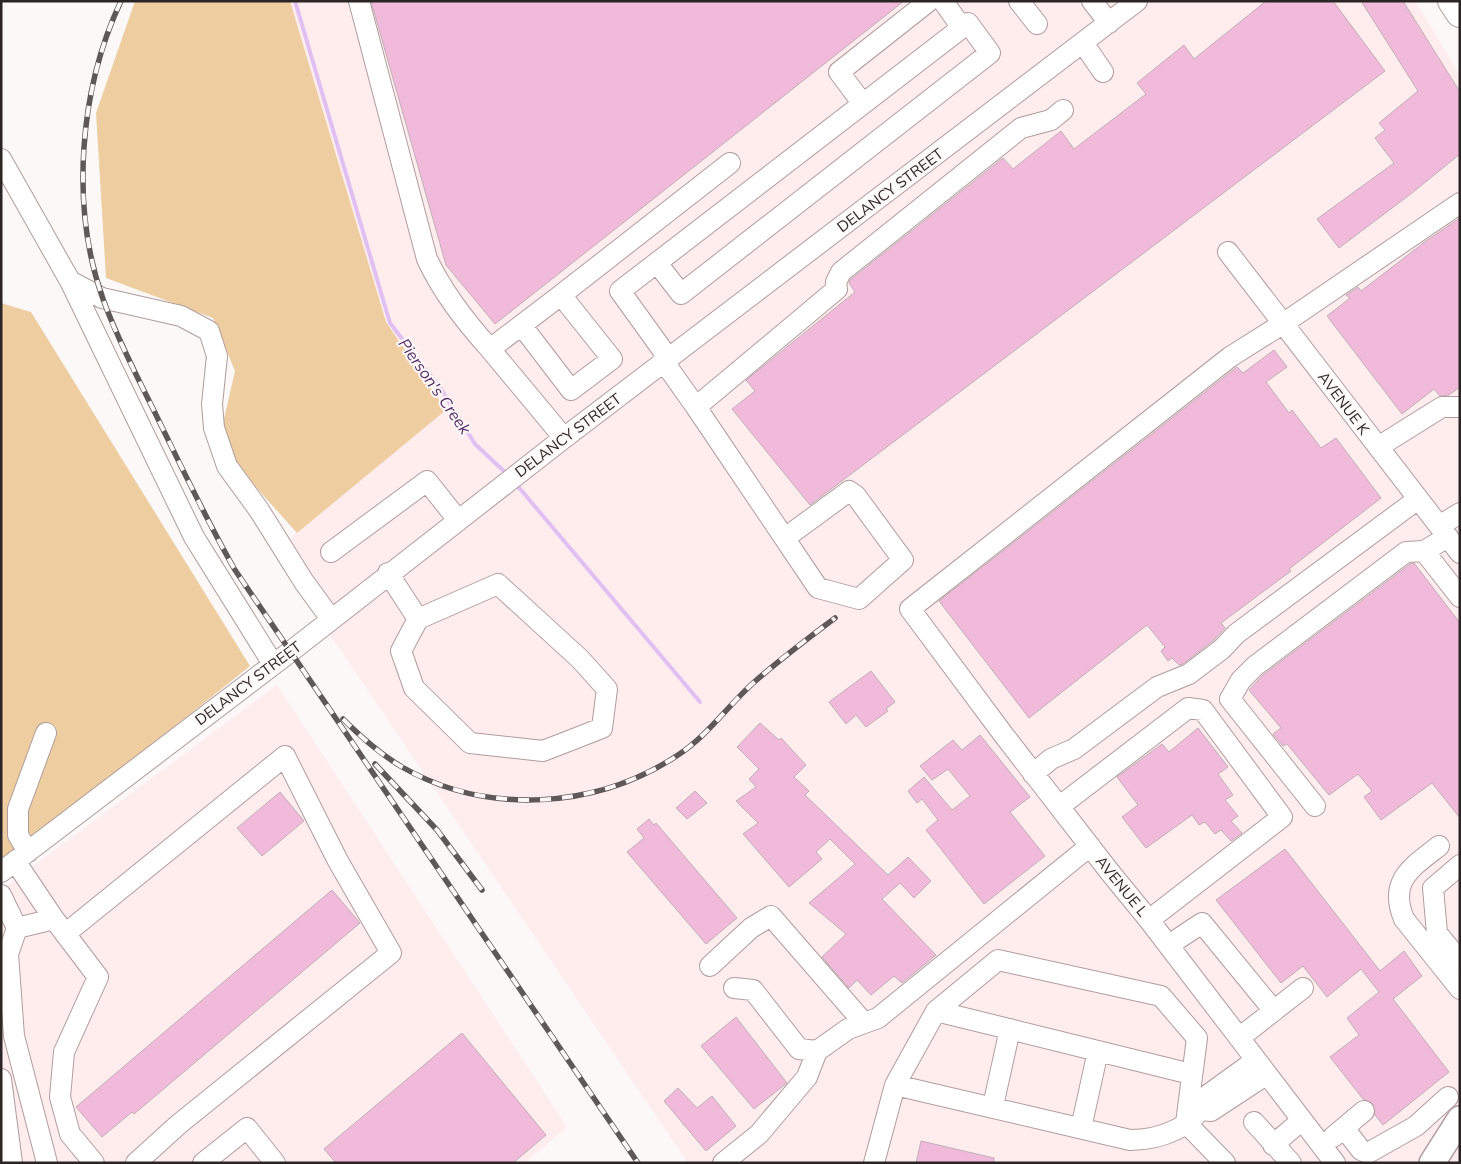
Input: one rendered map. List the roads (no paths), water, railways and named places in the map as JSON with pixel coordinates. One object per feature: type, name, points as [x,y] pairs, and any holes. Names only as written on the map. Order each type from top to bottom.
[{"type":"highway","points":[[1452,1],[1460,13]]},
{"type":"main road","points":[[1432,1163],[1460,1119]]},
{"type":"street","points":[[359,1],[426,259],[440,287],[468,324],[564,438]]},
{"type":"street","points":[[863,104],[839,72],[929,1]]},
{"type":"street","points":[[943,1],[962,28]]},
{"type":"street","points":[[1019,1],[1037,24]]},
{"type":"street","points":[[1092,1],[1109,23]]},
{"type":"street","name":"DELANCY STREET","points":[[15,862],[273,664],[388,573],[1137,1]]},
{"type":"street","points":[[657,263],[681,294],[990,53],[968,23],[620,291],[818,588],[859,600],[903,560],[856,496],[849,491],[785,538]]},
{"type":"street","points":[[1083,43],[1102,72]]},
{"type":"street","points":[[696,407],[837,289],[836,282],[841,272],[1021,128],[1051,120],[1063,110]]},
{"type":"street","points":[[1,159],[70,281],[194,537],[273,664]]},
{"type":"street","points":[[490,349],[730,163]]},
{"type":"street","points":[[1284,323],[1460,203]]},
{"type":"street","name":"AVENUE K","points":[[1228,252],[1460,553]]},
{"type":"street","points":[[70,281],[102,298],[181,316],[209,331],[217,356],[212,404],[214,428],[227,466],[331,619]]},
{"type":"street","points":[[522,326],[571,390],[612,359],[562,295]]},
{"type":"street","name":"AVENUE L","points":[[1284,323],[1230,357],[910,609],[1033,774],[1149,920],[1335,1163]]},
{"type":"street","points":[[1378,447],[1442,407],[1460,407]]},
{"type":"street","points":[[331,552],[427,481],[458,520]]},
{"type":"street","points":[[1033,774],[1051,759],[1074,749],[1157,687],[1189,674],[1222,648],[1236,634],[1418,499]]},
{"type":"street","points":[[1315,806],[1230,699],[1240,680],[1256,666],[1406,552],[1424,551],[1460,513]]},
{"type":"street","points":[[1424,551],[1460,597]]},
{"type":"street","points":[[388,573],[418,619]]},
{"type":"street","points":[[498,584],[580,659],[607,689],[602,728],[543,751],[470,743],[414,688],[401,651],[418,619],[498,584]]},
{"type":"street","points":[[1060,806],[1188,708],[1203,710],[1282,817],[1149,920]]},
{"type":"street","points":[[46,733],[18,809],[15,862],[59,926],[98,977],[64,1052],[60,1097],[70,1134],[94,1163]]},
{"type":"street","points":[[17,928],[59,926],[285,756],[338,861],[391,953],[179,1124],[136,1163]]},
{"type":"street","points":[[723,1163],[759,1134],[807,1077],[817,1051],[848,1029],[878,1018],[1090,846]]},
{"type":"street","points":[[1439,846],[1410,869],[1402,878],[1398,906],[1404,919],[1460,989]]},
{"type":"street","points":[[1460,865],[1433,888],[1437,933],[1460,961]]},
{"type":"street","points":[[1,894],[17,928],[8,954],[14,1036],[47,1163]]},
{"type":"street","points":[[710,966],[751,928],[771,916],[864,1023]]},
{"type":"street","points":[[1168,945],[1202,923],[1274,1011]]},
{"type":"street","points":[[874,1163],[896,1085],[936,1010],[998,960],[1161,996],[1197,1038],[1186,1123]]},
{"type":"street","points":[[734,988],[753,990],[799,1049],[817,1051]]},
{"type":"street","points":[[1239,1038],[1303,988]]},
{"type":"street","points":[[936,1010],[1191,1074]]},
{"type":"street","points":[[993,1106],[1010,1029]]},
{"type":"street","points":[[1081,1128],[1098,1051]]},
{"type":"street","points":[[1,1066],[20,1059]]},
{"type":"street","points":[[896,1085],[993,1106],[1130,1140],[1147,1140],[1168,1133],[1186,1123],[1202,1110],[1205,1097],[1262,1067]]},
{"type":"street","points":[[1,1079],[12,1163]]},
{"type":"street","points":[[1344,1128],[1361,1150],[1368,1153],[1416,1126],[1448,1097]]},
{"type":"street","points":[[1322,1146],[1364,1112]]},
{"type":"street","points":[[1277,1154],[1302,1120]]},
{"type":"street","points":[[1254,1122],[1277,1154],[1291,1163]]},
{"type":"street","points":[[1186,1123],[1225,1163]]},
{"type":"street","points":[[203,1163],[247,1128],[274,1163]]},
{"type":"waterway","name":"Pierson's Creek","points":[[295,1],[390,323],[443,392],[475,444],[508,475]]},
{"type":"waterway","name":"Pierson's Creek","points":[[516,484],[700,702]]},
{"type":"railway","points":[[121,1],[107,36],[96,72],[88,110],[83,188],[86,226],[93,263],[103,299],[122,345],[195,495],[235,570],[638,1163]]},
{"type":"railway","points":[[343,719],[386,757],[435,783],[470,793],[505,799],[542,800],[577,795],[613,787],[646,773],[678,755],[708,730],[752,684],[835,618]]},
{"type":"railway","points":[[375,764],[437,830],[482,890]]}]
